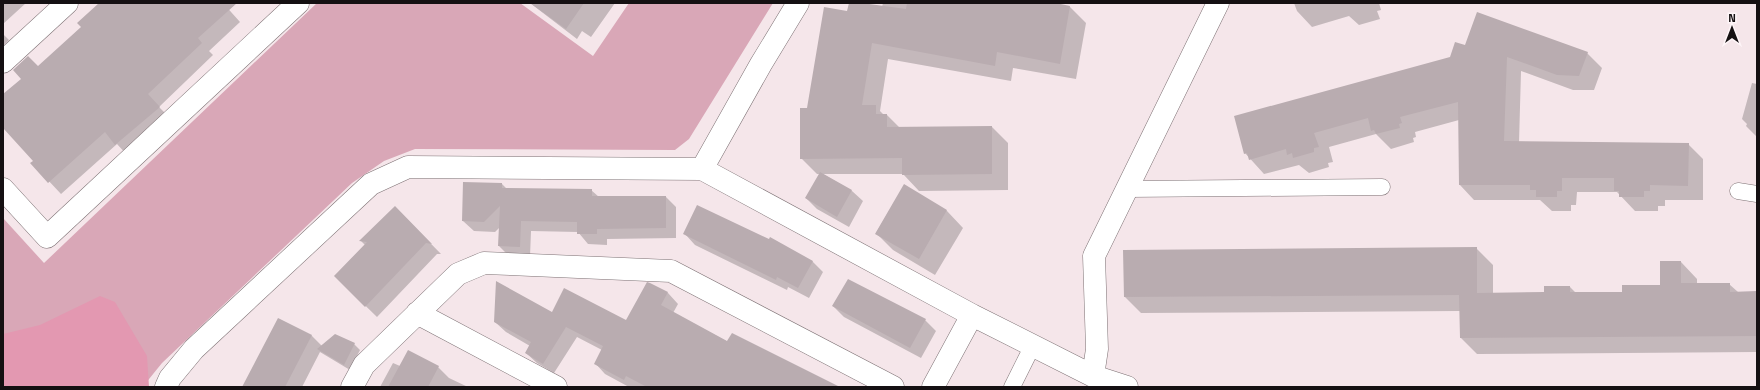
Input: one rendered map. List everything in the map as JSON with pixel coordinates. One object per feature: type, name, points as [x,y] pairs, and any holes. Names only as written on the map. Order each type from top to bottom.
[{"type":"street","points":[[3,62],[67,3]]},
{"type":"street","points":[[3,189],[47,237],[298,3]]},
{"type":"street","points":[[702,169],[761,64],[798,3]]},
{"type":"street","points":[[1094,376],[1097,349],[1094,256],[1218,3]]},
{"type":"street","points":[[166,387],[170,378],[194,350],[372,184],[408,167],[702,169],[972,315],[1094,376],[1127,387]]},
{"type":"street","points":[[352,387],[364,365],[458,274],[484,263],[671,271],[893,387]]},
{"type":"street","points":[[417,313],[556,387]]},
{"type":"street","points":[[933,387],[972,315]]},
{"type":"lane","points":[[1127,189],[1382,187]]},
{"type":"lane","points":[[1738,191],[1757,194]]},
{"type":"lane","points":[[1012,387],[1033,345]]},
{"type":"shaded area","points":[[317,3],[520,3],[593,56],[629,3],[773,3],[689,139],[675,150],[415,149],[384,161],[352,183],[162,363],[145,384],[3,387],[3,218],[44,263]]},
{"type":"shaded area","points":[[100,296],[115,302],[147,356],[149,387],[3,387],[3,334],[40,325]]},
{"type":"building","points":[[99,3],[237,3],[198,38],[202,43],[148,94],[160,107],[115,145],[105,132],[48,183],[30,163],[33,161],[3,128],[3,94],[21,79],[13,70],[28,56],[38,66],[81,27],[77,23]]},
{"type":"building","points":[[530,3],[584,3],[566,29]]},
{"type":"building","points":[[849,3],[862,3],[906,9],[907,3],[1056,3],[1070,6],[1060,64],[997,52],[995,66],[872,43],[862,105],[876,105],[876,114],[887,114],[887,127],[992,126],[992,174],[902,175],[902,158],[800,159],[800,108],[807,108],[824,7],[847,11]]},
{"type":"building","points":[[1477,12],[1588,52],[1579,76],[1557,75],[1507,57],[1504,141],[1689,143],[1688,186],[1650,185],[1650,191],[1644,191],[1644,197],[1619,197],[1619,191],[1614,191],[1614,178],[1562,178],[1562,191],[1557,191],[1557,197],[1536,197],[1536,190],[1530,190],[1530,185],[1459,185],[1458,102],[1400,117],[1402,123],[1399,124],[1400,128],[1376,134],[1374,130],[1371,131],[1368,118],[1314,133],[1319,147],[1314,148],[1314,152],[1293,158],[1292,153],[1287,155],[1286,149],[1249,160],[1247,153],[1244,154],[1234,116],[1450,57],[1455,42],[1465,45]]},
{"type":"building","points":[[820,172],[852,190],[837,217],[805,198]]},
{"type":"building","points":[[463,182],[502,183],[502,188],[592,189],[592,196],[666,196],[666,228],[597,229],[597,234],[577,234],[577,222],[521,221],[520,247],[498,246],[500,206],[484,222],[462,221]]},
{"type":"building","points":[[904,184],[947,210],[919,259],[875,234]]},
{"type":"building","points":[[697,205],[769,239],[770,237],[813,261],[798,288],[777,277],[776,280],[683,234]]},
{"type":"building","points":[[395,206],[432,244],[426,243],[365,307],[334,276],[367,242],[359,241]]},
{"type":"building","points":[[1477,247],[1477,293],[1544,292],[1544,286],[1570,286],[1570,292],[1622,292],[1622,285],[1660,285],[1660,261],[1681,261],[1681,283],[1730,283],[1730,292],[1757,291],[1757,336],[1460,338],[1459,295],[1124,297],[1123,250]]},
{"type":"building","points":[[848,279],[926,319],[910,348],[832,306]]},
{"type":"building","points":[[496,281],[552,312],[564,288],[626,320],[647,282],[668,292],[661,305],[727,341],[732,333],[840,387],[647,387],[626,376],[624,380],[594,364],[603,346],[566,327],[543,364],[525,353],[531,342],[494,322]]},
{"type":"building","points":[[278,318],[312,335],[285,387],[242,387]]},
{"type":"building","points":[[335,334],[355,343],[344,365],[317,349]]},
{"type":"building","points":[[408,350],[439,366],[428,387],[388,387]]}]
